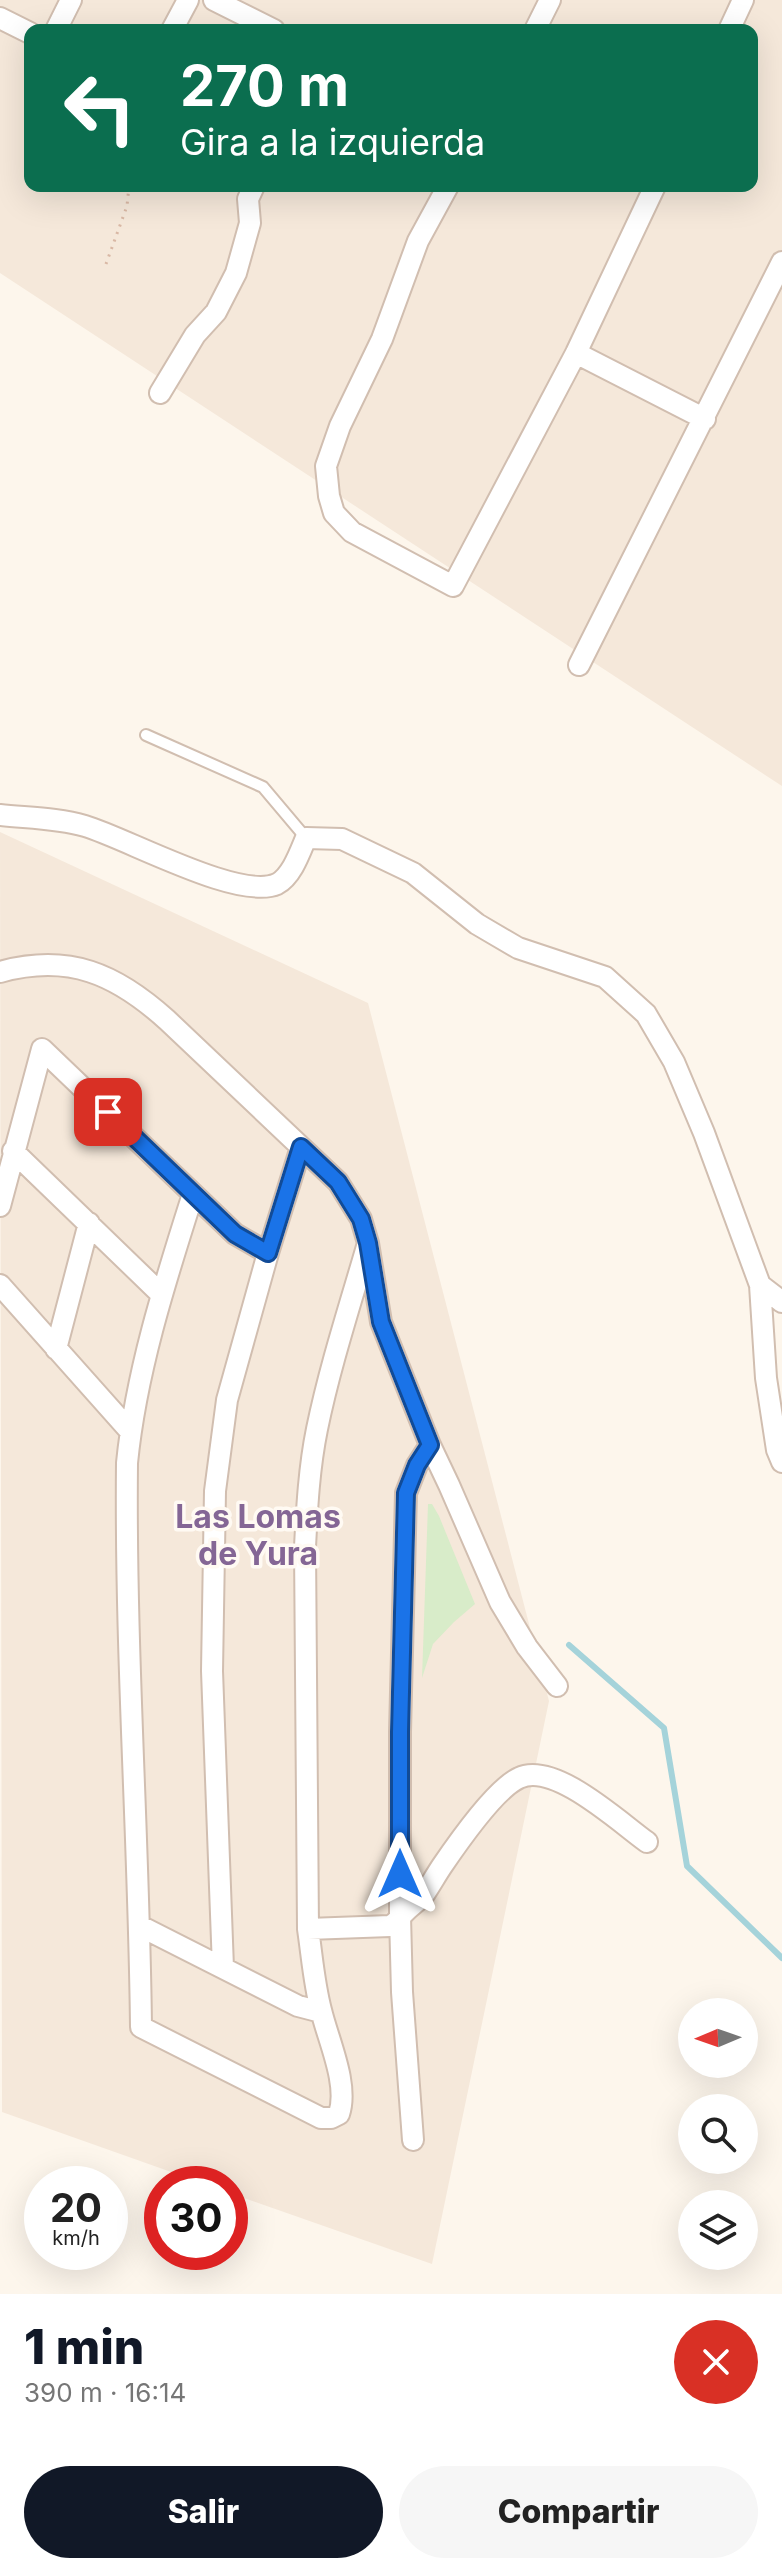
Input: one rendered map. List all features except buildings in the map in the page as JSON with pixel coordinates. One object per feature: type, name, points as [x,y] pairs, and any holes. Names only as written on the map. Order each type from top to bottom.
[{"type":"street","points":[[59,24],[71,0]]},
{"type":"street","points":[[175,24],[188,0]]},
{"type":"street","points":[[214,0],[262,24]]},
{"type":"street","points":[[538,24],[550,0]]},
{"type":"street","points":[[732,24],[743,0]]},
{"type":"street","points":[[0,18],[24,30]]},
{"type":"street","points":[[160,393],[195,335],[216,312],[236,273],[250,223],[248,199],[251,192]]},
{"type":"street","points":[[445,192],[418,241],[382,339],[340,426],[326,466],[334,513],[352,532],[453,586],[576,353],[652,192]]},
{"type":"street","points":[[579,665],[782,262]]},
{"type":"street","points":[[576,353],[705,419]]},
{"type":"street","points":[[0,815],[86,826],[153,856],[253,888],[278,883],[292,869],[306,838],[342,839],[413,873],[477,924],[518,948],[605,977],[646,1014],[674,1062],[704,1133],[760,1285],[766,1378],[777,1450],[782,1462]]},
{"type":"street","points":[[0,972],[21,966],[79,968],[120,984],[140,996],[338,1182],[361,1219],[381,1322],[430,1445],[500,1602],[527,1647],[557,1686]]},
{"type":"street","points":[[0,1206],[42,1049],[235,1234],[268,1253]]},
{"type":"street","points":[[223,1968],[212,1671],[213,1523],[220,1447],[227,1400],[301,1147]]},
{"type":"street","points":[[13,1151],[161,1294]]},
{"type":"street","points":[[193,1194],[161,1294],[130,1431],[127,1463],[129,1676],[140,1926],[141,2027],[321,2118],[339,2114],[342,2105],[337,2067],[321,2012],[308,1929],[305,1593],[308,1492],[316,1431],[368,1243]]},
{"type":"street","points":[[56,1349],[89,1223]]},
{"type":"street","points":[[0,1285],[130,1431]]},
{"type":"street","points":[[760,1285],[782,1302]]},
{"type":"street","points":[[413,2140],[402,1992],[400,1732],[406,1493],[417,1465],[430,1445]]},
{"type":"street","points":[[308,1929],[390,1926],[396,1923],[424,1895],[473,1824],[519,1777],[549,1776],[573,1788],[647,1842]]},
{"type":"street","points":[[140,1926],[298,2006],[321,2012]]},
{"type":"lane","points":[[146,735],[263,787],[306,838]]},
{"type":"path","points":[[106,264],[127,206],[128,192]]},
{"type":"shaded area","points":[[0,0],[782,0],[782,786],[0,273]]},
{"type":"shaded area","points":[[0,832],[368,1003],[549,1701],[432,2264],[248,2199],[248,2166],[154,2166],[2,2112]]},
{"type":"green space","points":[[428,1504],[432,1504],[439,1516],[475,1604],[433,1644],[422,1678]]},
{"type":"waterway","points":[[569,1645],[664,1728],[687,1866],[782,1958]]},
{"type":"district","name":"Las Lomas de Yura","points":[[258,1536]]},
{"type":"route","points":[[108,1112],[235,1234],[268,1253],[301,1147],[338,1182],[361,1219],[381,1322],[430,1445],[417,1465],[406,1493],[400,1874]]}]
